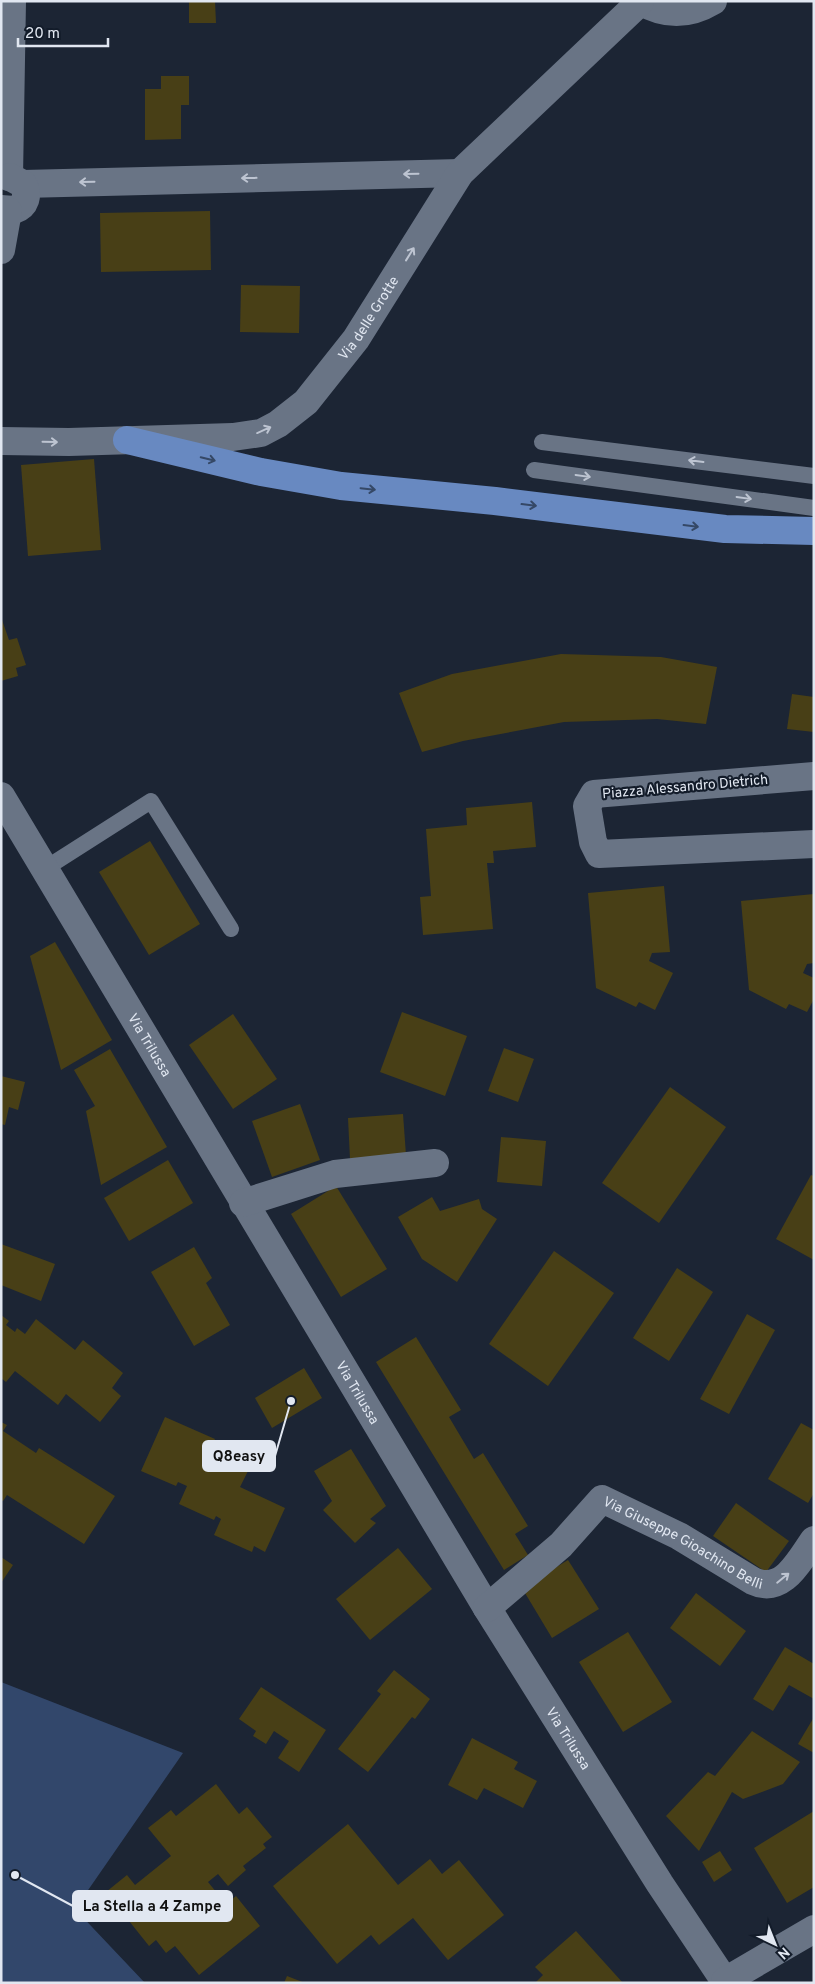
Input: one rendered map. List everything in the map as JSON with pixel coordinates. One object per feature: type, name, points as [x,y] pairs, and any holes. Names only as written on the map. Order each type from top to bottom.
[{"type":"highway","points":[[127,440],[261,472],[341,486],[495,501],[725,529],[814,531]]},
{"type":"street","points":[[1,250],[5,210],[19,208],[27,194],[11,180],[12,1]]},
{"type":"street","name":"Via delle Grotte","points":[[1,442],[69,442],[250,435],[261,432],[293,413],[322,384],[356,339],[460,173],[640,2],[658,11],[679,14],[698,10],[713,1]]},
{"type":"street","points":[[11,180],[460,173]]},
{"type":"street","name":"Piazza Alessandro Dietrich","points":[[814,776],[594,794],[587,806],[593,842],[599,854],[814,844]]},
{"type":"street","name":"Via Trilussa","points":[[1,796],[46,868],[243,1203],[487,1608],[660,1884],[726,1982]]},
{"type":"street","points":[[243,1203],[335,1174],[435,1163]]},
{"type":"street","name":"Via Giuseppe Gioachino Belli","points":[[487,1608],[561,1545],[602,1499],[662,1526],[753,1581],[767,1586],[786,1577],[814,1540]]},
{"type":"street","points":[[726,1982],[814,1929]]},
{"type":"lane","points":[[542,442],[814,476]]},
{"type":"lane","points":[[534,470],[814,508]]},
{"type":"lane","points":[[46,868],[151,801],[232,929]]},
{"type":"shaded area","points":[[1,1682],[183,1753],[75,1909],[145,1983],[1,1983]]},
{"type":"building","points":[[189,1],[215,1],[216,23],[189,23]]},
{"type":"building","points":[[161,76],[189,76],[189,105],[181,105],[181,139],[145,140],[145,89],[161,89]]},
{"type":"building","points":[[210,211],[211,270],[101,272],[100,213]]},
{"type":"building","points":[[241,285],[300,286],[299,333],[240,332]]},
{"type":"building","points":[[94,459],[101,550],[28,556],[21,465]]},
{"type":"building","points":[[1,617],[9,640],[17,638],[26,665],[16,668],[18,676],[1,681]]},
{"type":"building","points":[[561,654],[661,657],[717,667],[706,724],[657,719],[564,722],[463,741],[422,752],[399,693],[452,674]]},
{"type":"building","points":[[792,694],[814,697],[814,732],[787,729]]},
{"type":"building","points":[[532,802],[536,847],[493,851],[494,863],[487,863],[493,929],[423,935],[420,897],[431,896],[426,829],[467,825],[466,808]]},
{"type":"building","points":[[150,841],[200,924],[149,955],[99,872]]},
{"type":"building","points":[[664,886],[670,952],[652,953],[649,961],[673,973],[655,1010],[639,1002],[636,1007],[596,988],[588,893]]},
{"type":"building","points":[[814,894],[814,963],[807,964],[803,973],[814,978],[814,999],[807,1012],[789,1004],[786,1009],[749,990],[741,901]]},
{"type":"building","points":[[55,942],[112,1040],[61,1070],[30,956]]},
{"type":"building","points":[[402,1012],[467,1036],[445,1096],[380,1072]]},
{"type":"building","points":[[233,1014],[277,1079],[233,1109],[189,1045]]},
{"type":"building","points":[[504,1048],[534,1059],[518,1102],[488,1091]]},
{"type":"building","points":[[110,1049],[167,1147],[101,1185],[86,1111],[95,1106],[74,1070]]},
{"type":"building","points":[[1,1076],[25,1082],[18,1110],[9,1107],[5,1125],[1,1124]]},
{"type":"building","points":[[670,1087],[726,1127],[659,1223],[602,1183]]},
{"type":"building","points":[[300,1104],[320,1160],[272,1177],[252,1121]]},
{"type":"building","points":[[403,1114],[406,1155],[350,1159],[348,1118]]},
{"type":"building","points":[[501,1137],[546,1141],[542,1186],[497,1182]]},
{"type":"building","points":[[168,1160],[193,1203],[129,1241],[104,1198]]},
{"type":"building","points":[[811,1175],[814,1176],[814,1260],[776,1239]]},
{"type":"building","points":[[336,1186],[387,1269],[341,1297],[291,1214]]},
{"type":"building","points":[[432,1197],[440,1211],[479,1199],[482,1209],[497,1219],[457,1282],[422,1259],[398,1217]]},
{"type":"building","points":[[1,1244],[55,1264],[41,1301],[1,1285]]},
{"type":"building","points":[[194,1247],[212,1278],[206,1283],[230,1325],[194,1346],[151,1272]]},
{"type":"building","points":[[554,1251],[614,1293],[548,1386],[489,1344]]},
{"type":"building","points":[[677,1268],[713,1292],[669,1361],[633,1338]]},
{"type":"building","points":[[747,1314],[775,1330],[729,1414],[700,1399]]},
{"type":"building","points":[[1,1315],[9,1321],[6,1325],[15,1332],[17,1328],[25,1334],[36,1319],[75,1350],[83,1340],[123,1373],[112,1388],[121,1396],[100,1422],[66,1394],[58,1405],[15,1371],[6,1382],[1,1378]]},
{"type":"building","points":[[416,1337],[461,1410],[449,1417],[474,1459],[483,1453],[528,1526],[515,1534],[528,1555],[504,1570],[376,1362]]},
{"type":"building","points":[[304,1368],[322,1398],[272,1428],[255,1398]]},
{"type":"building","points":[[165,1417],[215,1439],[208,1454],[248,1471],[240,1487],[285,1508],[265,1552],[254,1546],[252,1552],[214,1535],[221,1519],[216,1516],[214,1520],[179,1504],[187,1486],[178,1482],[176,1486],[141,1471]]},
{"type":"building","points":[[1,1422],[7,1425],[3,1431],[36,1453],[39,1448],[115,1496],[84,1544],[7,1495],[3,1501],[1,1500]]},
{"type":"building","points":[[801,1423],[814,1430],[814,1493],[808,1503],[768,1479]]},
{"type":"building","points":[[351,1449],[386,1506],[370,1519],[376,1523],[355,1543],[323,1510],[332,1501],[314,1471]]},
{"type":"building","points":[[736,1503],[789,1541],[766,1572],[713,1536]]},
{"type":"building","points":[[398,1548],[432,1589],[370,1640],[336,1599]]},
{"type":"building","points":[[1,1557],[13,1565],[1,1583]]},
{"type":"building","points":[[568,1560],[599,1609],[552,1638],[522,1588]]},
{"type":"building","points":[[696,1593],[746,1631],[720,1666],[670,1628]]},
{"type":"building","points":[[628,1632],[672,1702],[623,1732],[579,1662]]},
{"type":"building","points":[[785,1647],[814,1664],[814,1699],[789,1685],[773,1711],[753,1699]]},
{"type":"building","points":[[394,1670],[430,1699],[415,1719],[412,1717],[368,1772],[338,1749],[381,1694],[377,1691]]},
{"type":"building","points":[[261,1687],[326,1730],[299,1772],[278,1758],[289,1741],[274,1731],[266,1744],[253,1736],[256,1731],[239,1719]]},
{"type":"building","points":[[814,1717],[814,1753],[798,1744]]},
{"type":"building","points":[[752,1731],[800,1762],[783,1784],[743,1799],[732,1792],[699,1851],[666,1816],[708,1772],[715,1776]]},
{"type":"building","points":[[472,1738],[518,1762],[514,1769],[537,1781],[523,1808],[484,1788],[477,1800],[448,1785]]},
{"type":"building","points":[[216,1784],[239,1814],[247,1807],[272,1837],[263,1844],[266,1848],[243,1866],[246,1870],[228,1886],[218,1874],[208,1882],[226,1904],[236,1896],[260,1926],[199,1975],[175,1946],[166,1953],[156,1940],[149,1946],[106,1892],[127,1875],[135,1885],[171,1856],[148,1828],[171,1810],[176,1816]]},
{"type":"building","points":[[814,1811],[814,1887],[787,1903],[754,1848]]},
{"type":"building","points":[[348,1824],[398,1885],[430,1859],[442,1874],[459,1860],[504,1915],[448,1960],[413,1918],[379,1945],[371,1935],[337,1964],[273,1886]]},
{"type":"building","points":[[720,1851],[732,1870],[714,1882],[702,1862]]},
{"type":"building","points":[[576,1931],[623,1983],[535,1983],[543,1975],[535,1967]]},
{"type":"building","points":[[287,1976],[305,1983],[284,1983]]},
{"type":"place","name":"Q8easy","points":[[291,1401]]},
{"type":"place","name":"La Stella a 4 Zampe","points":[[15,1875]]}]
